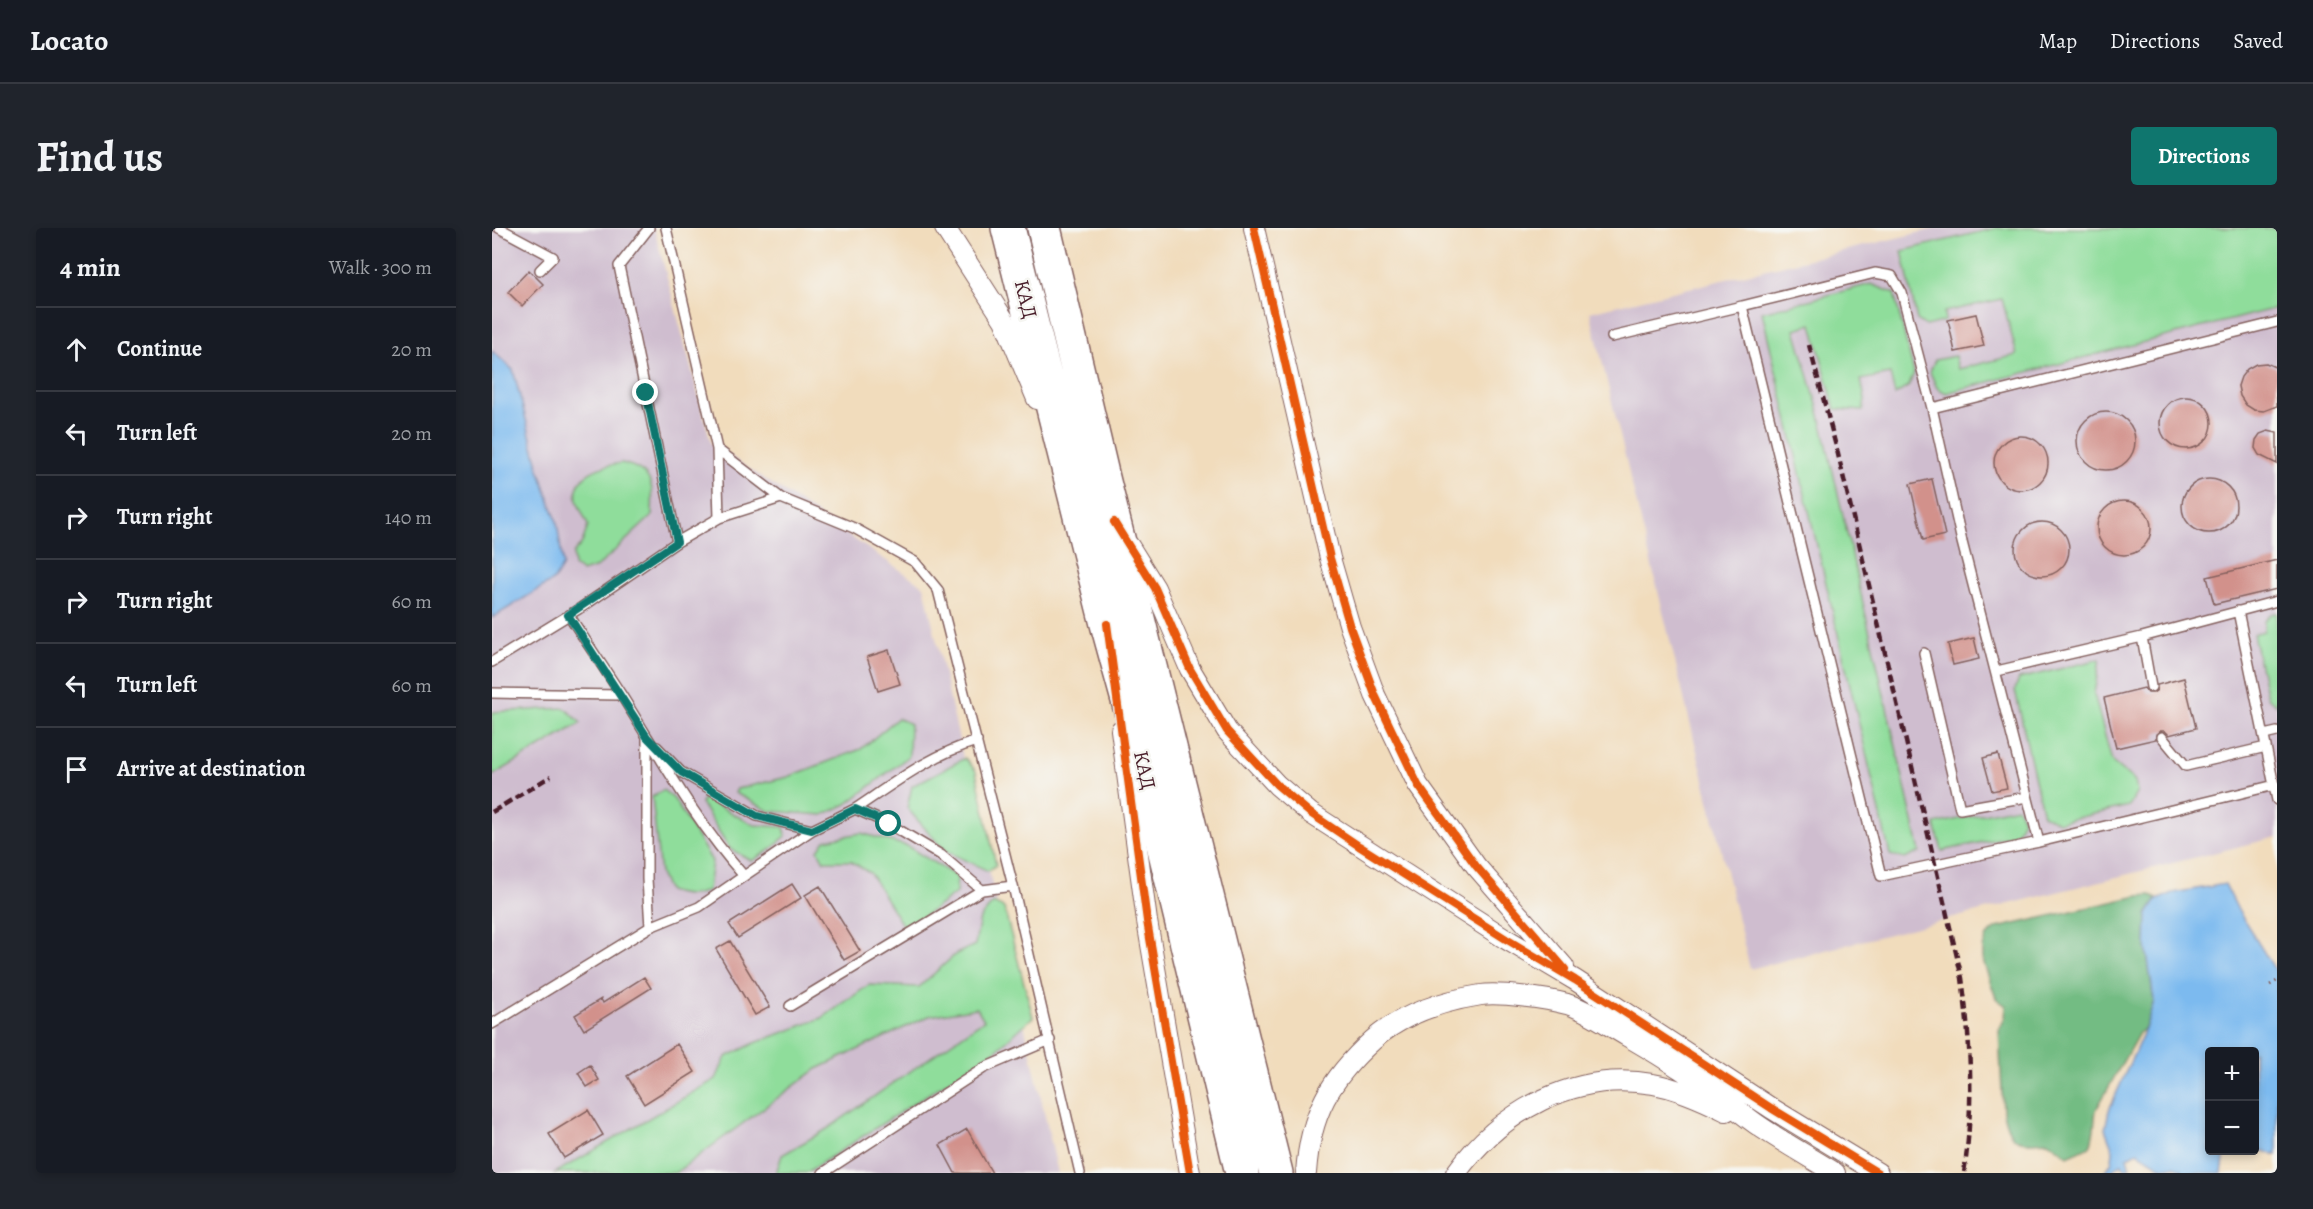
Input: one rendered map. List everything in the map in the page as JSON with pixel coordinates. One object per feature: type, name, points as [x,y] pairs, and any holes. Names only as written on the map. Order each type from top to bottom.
[{"type":"highway","name":"КАД","points":[[1008,228],[1132,715],[1242,1173]]},
{"type":"highway","name":"КАД","points":[[1044,228],[1114,522],[1276,1173]]},
{"type":"street","points":[[945,228],[1004,320],[1072,485]]},
{"type":"street","points":[[1254,228],[1330,558],[1350,627],[1375,694],[1418,785],[1476,866],[1575,980]]},
{"type":"street","points":[[1114,522],[1155,588],[1190,669],[1227,731],[1277,785],[1310,813],[1359,846],[1575,980],[1771,1108],[1878,1173]]},
{"type":"street","points":[[1107,624],[1147,921],[1190,1173]]},
{"type":"street","points":[[1306,1173],[1316,1118],[1333,1083],[1354,1057],[1382,1032],[1410,1015],[1445,1003],[1483,995],[1567,1004],[1647,1047],[1761,1127],[1835,1173]]},
{"type":"street","points":[[1456,1173],[1480,1142],[1509,1118],[1543,1098],[1581,1086],[1622,1081],[1654,1084],[1707,1102],[1761,1127]]},
{"type":"lane","points":[[499,228],[553,257],[540,270]]},
{"type":"lane","points":[[649,228],[619,266],[677,542]]},
{"type":"lane","points":[[666,228],[717,449],[719,518]]},
{"type":"lane","points":[[1612,337],[1875,273],[1892,276],[1902,293],[1932,408],[1962,542],[1997,671],[2039,842]]},
{"type":"lane","points":[[1743,306],[1881,876],[2039,842],[2275,785]]},
{"type":"lane","points":[[1932,408],[2277,322]]},
{"type":"lane","points":[[717,449],[781,498],[854,528],[915,562],[938,590],[1013,886],[1080,1173]]},
{"type":"lane","points":[[492,662],[568,615],[677,542],[719,518],[781,498]]},
{"type":"lane","points":[[1997,671],[2142,637],[2277,601]]},
{"type":"lane","points":[[2238,611],[2277,800]]},
{"type":"lane","points":[[568,615],[621,695],[687,804],[722,852],[744,876]]},
{"type":"lane","points":[[2142,637],[2151,687]]},
{"type":"lane","points":[[1924,653],[1960,809],[2027,797]]},
{"type":"lane","points":[[492,693],[621,695]]},
{"type":"lane","points":[[2264,735],[2277,732]]},
{"type":"lane","points":[[647,737],[681,772],[757,816],[812,830]]},
{"type":"lane","points":[[647,737],[647,879],[650,927]]},
{"type":"lane","points":[[2162,737],[2186,766],[2266,747]]},
{"type":"lane","points":[[492,1024],[650,927],[699,907],[812,830],[855,809],[928,761],[956,747],[977,741]]},
{"type":"lane","points":[[855,809],[889,824],[941,855],[982,890]]},
{"type":"lane","points":[[790,1006],[982,890],[1013,886]]},
{"type":"lane","points":[[823,1173],[984,1068],[1050,1040]]},
{"type":"path","points":[[2270,985],[2277,981]]},
{"type":"shaded area","points":[[492,228],[654,228],[711,443],[924,586],[1058,1173],[492,1173]]},
{"type":"shaded area","points":[[1938,228],[2277,228],[2277,837],[1750,969],[1590,312]]},
{"type":"green space","points":[[1996,228],[2277,228],[2277,308],[1946,393],[1937,388],[1930,372],[1935,360],[1955,356],[1958,369],[2017,355],[2002,299],[1944,312],[1945,321],[1926,326],[1917,320],[1902,251]]},
{"type":"green space","points":[[1871,284],[1894,293],[1914,373],[1909,386],[1895,395],[1890,374],[1861,380],[1865,399],[1863,411],[1835,409],[1812,324],[1795,329],[1820,415],[1920,852],[1905,859],[1890,855],[1762,312]]},
{"type":"green space","points":[[622,463],[641,470],[650,481],[652,516],[597,567],[582,572],[574,566],[573,554],[582,543],[588,526],[577,500],[579,483],[599,468]]},
{"type":"green space","points":[[2277,613],[2277,705],[2267,697],[2253,634],[2264,631],[2264,621],[2271,614]]},
{"type":"green space","points":[[2100,659],[2094,694],[2112,762],[2135,781],[2137,792],[2129,806],[2059,822],[2043,815],[2015,690],[2019,679]]},
{"type":"green space","points":[[565,708],[581,723],[492,776],[492,712]]},
{"type":"green space","points":[[898,718],[910,724],[909,756],[847,804],[823,815],[769,811],[735,793],[737,789],[788,777],[861,749]]},
{"type":"green space","points":[[965,758],[976,771],[996,865],[988,871],[945,851],[907,808],[912,786]]},
{"type":"green space","points":[[663,790],[674,799],[712,861],[708,890],[703,893],[688,895],[668,891],[660,874],[652,797]]},
{"type":"green space","points":[[704,798],[754,825],[784,827],[786,836],[770,850],[752,861],[730,849],[701,803]]},
{"type":"green space","points":[[2017,807],[2023,820],[2015,835],[1942,851],[1935,824]]},
{"type":"green space","points":[[861,833],[907,846],[957,877],[956,893],[904,928],[870,873],[851,861],[824,861],[818,850],[825,840]]},
{"type":"green space","points":[[2151,895],[2157,899],[2147,915],[2146,946],[2154,1001],[2145,1029],[2139,1033],[2096,1110],[2094,1133],[2090,1146],[2068,1156],[2048,1141],[2017,1140],[2009,1131],[2003,1112],[1999,1030],[2005,1018],[2006,1006],[1996,998],[1983,961],[1983,948],[1987,936],[1997,928]]},
{"type":"green space","points":[[993,903],[1004,908],[1033,1017],[995,1051],[806,1173],[776,1173],[782,1155],[827,1129],[984,1020],[977,1008],[929,1016],[817,1069],[675,1173],[555,1173],[716,1079],[726,1057],[755,1043],[822,1018],[869,985],[919,987],[956,954],[975,945],[980,918]]},
{"type":"water","points":[[492,351],[513,370],[539,469],[557,522],[563,565],[554,580],[492,618]]},
{"type":"water","points":[[2225,884],[2239,912],[2277,973],[2277,1155],[2259,1150],[2259,1047],[2205,1047],[2205,1155],[2225,1155],[2222,1173],[2183,1173],[2182,1169],[2174,1166],[2163,1168],[2138,1152],[2127,1157],[2130,1168],[2125,1169],[2122,1164],[2110,1173],[2105,1173],[2112,1161],[2113,1150],[2105,1129],[2109,1110],[2145,1029],[2154,1001],[2146,946],[2147,915],[2157,900],[2173,893]]},
{"type":"building","points":[[529,270],[543,284],[522,306],[508,292]]},
{"type":"building","points":[[1976,314],[1984,346],[1955,352],[1948,320]]},
{"type":"building","points":[[2266,363],[2277,368],[2277,406],[2264,411],[2254,410],[2246,405],[2240,396],[2238,386],[2247,369],[2256,364]]},
{"type":"building","points":[[2186,397],[2196,399],[2204,405],[2210,413],[2212,423],[2210,433],[2204,441],[2196,447],[2186,449],[2176,447],[2168,441],[2162,433],[2160,423],[2162,413],[2168,405],[2176,399]]},
{"type":"building","points":[[2106,412],[2122,417],[2130,425],[2135,441],[2130,457],[2122,465],[2106,470],[2090,465],[2082,457],[2077,441],[2082,425],[2090,417]]},
{"type":"building","points":[[2268,431],[2277,433],[2277,464],[2259,455],[2255,448],[2260,434]]},
{"type":"building","points":[[2016,436],[2026,436],[2036,440],[2044,448],[2048,463],[2044,478],[2036,486],[2026,490],[2016,490],[2006,486],[1998,478],[1994,468],[1994,458],[1998,448],[2006,440]]},
{"type":"building","points":[[1932,479],[1945,535],[1923,540],[1910,484]]},
{"type":"building","points":[[2209,479],[2219,481],[2228,487],[2234,496],[2236,506],[2234,516],[2228,525],[2219,531],[2209,533],[2199,531],[2190,525],[2184,516],[2182,506],[2184,496],[2190,487],[2199,481]]},
{"type":"building","points":[[2124,501],[2134,503],[2143,509],[2149,518],[2151,528],[2149,538],[2143,547],[2134,553],[2124,555],[2114,553],[2105,547],[2099,538],[2097,528],[2099,518],[2105,509],[2114,503]]},
{"type":"building","points":[[2037,522],[2047,522],[2057,526],[2065,534],[2069,549],[2065,564],[2057,572],[2047,576],[2037,576],[2027,572],[2019,564],[2015,554],[2015,544],[2019,534],[2027,526]]},
{"type":"building","points":[[2277,560],[2277,589],[2214,604],[2207,577]]},
{"type":"building","points":[[1974,638],[1979,659],[1953,665],[1948,644]]},
{"type":"building","points":[[889,650],[900,684],[878,691],[867,657]]},
{"type":"building","points":[[2184,678],[2196,728],[2169,735],[2165,731],[2160,731],[2156,734],[2156,739],[2116,748],[2104,698],[2144,688],[2148,693],[2153,693],[2157,690],[2157,685]]},
{"type":"building","points":[[1998,754],[2007,788],[1992,791],[1983,758]]},
{"type":"building","points":[[792,884],[801,898],[738,938],[729,924]]},
{"type":"building","points":[[820,886],[860,951],[844,960],[805,895]]},
{"type":"building","points":[[730,941],[770,1007],[755,1015],[716,949]]},
{"type":"building","points":[[644,977],[651,988],[584,1030],[575,1015],[601,999],[603,1003]]},
{"type":"building","points":[[677,1044],[695,1072],[644,1104],[627,1076]]},
{"type":"building","points":[[590,1065],[599,1080],[587,1087],[578,1073]]},
{"type":"building","points":[[588,1110],[603,1135],[564,1158],[549,1134]]},
{"type":"building","points":[[967,1129],[992,1173],[955,1173],[940,1145]]},
{"type":"railway","points":[[1809,345],[1837,450],[1962,978],[1968,1028],[1970,1076],[1969,1123],[1964,1173]]},
{"type":"railway","points":[[492,812],[551,776]]},
{"type":"cycle path","points":[[1254,228],[1330,558],[1350,627],[1375,695],[1418,785],[1476,866],[1565,969]]},
{"type":"cycle path","points":[[1114,522],[1155,588],[1190,669],[1227,731],[1277,785],[1310,813],[1359,846],[1575,980],[1771,1108],[1878,1173]]},
{"type":"cycle path","points":[[1107,624],[1147,921],[1190,1173]]},
{"type":"route","points":[[646,393],[677,542],[568,615],[647,737],[681,772],[757,816],[812,830],[855,809],[889,824]]}]
